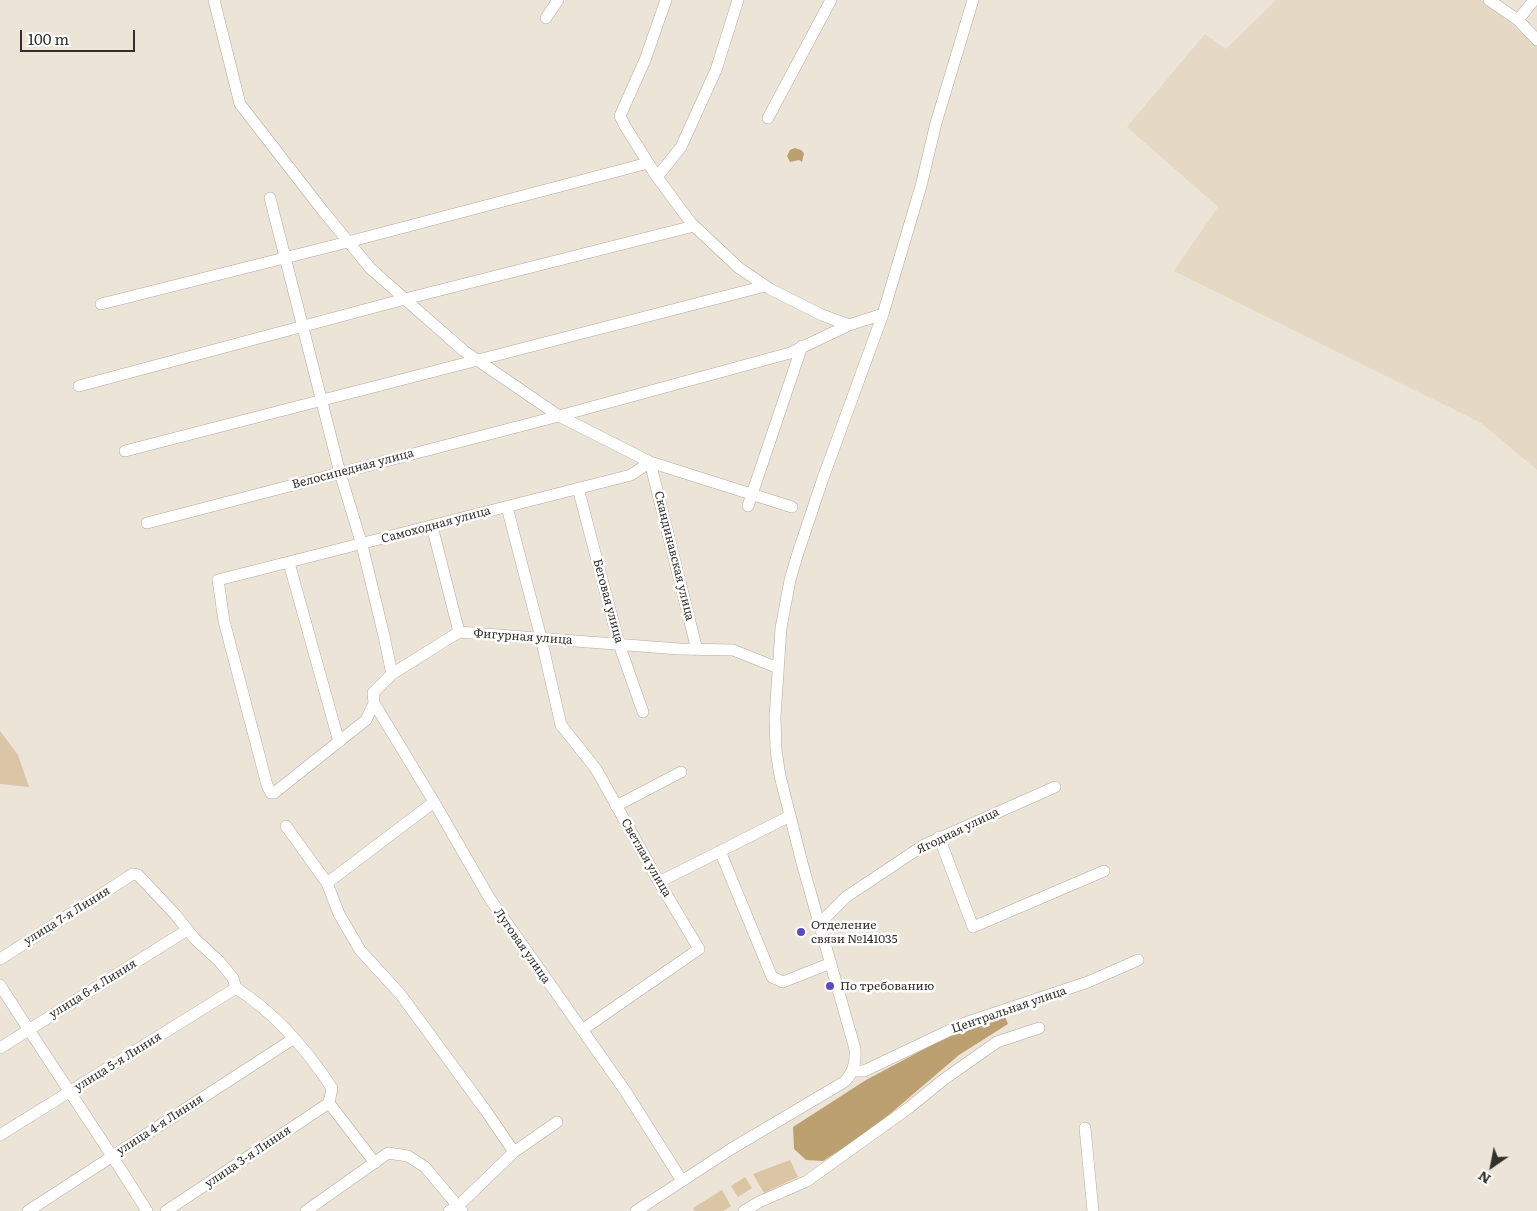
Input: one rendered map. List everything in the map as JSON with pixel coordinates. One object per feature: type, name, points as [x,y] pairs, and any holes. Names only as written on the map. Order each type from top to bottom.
[{"type":"street","points":[[214,0],[240,104],[317,204],[370,268],[464,351],[558,416],[650,462],[792,507]]},
{"type":"street","points":[[546,18],[558,0]]},
{"type":"street","points":[[666,0],[645,60],[620,116],[625,126],[657,177],[694,226],[739,268],[765,286],[822,315],[848,325]]},
{"type":"street","points":[[657,177],[681,147],[716,70],[738,0]]},
{"type":"street","points":[[768,118],[831,0]]},
{"type":"street","points":[[636,1211],[731,1149],[835,1088],[848,1078],[852,1071],[855,1057],[854,1049],[780,776],[776,750],[775,717],[781,628],[793,572],[822,481],[883,314],[921,186],[936,123],[973,0]]},
{"type":"street","points":[[1489,0],[1518,20],[1537,40]]},
{"type":"street","points":[[1518,20],[1534,0]]},
{"type":"street","points":[[101,304],[348,242],[648,163]]},
{"type":"street","points":[[270,198],[340,473],[362,545],[392,674]]},
{"type":"street","points":[[79,386],[694,226]]},
{"type":"street","points":[[124,451],[765,286]]},
{"type":"street","name":"Велосипедная улица","points":[[147,523],[558,416],[790,353],[848,325],[883,314]]},
{"type":"street","points":[[748,506],[802,346]]},
{"type":"street","name":"Самоходная улица","points":[[271,793],[267,785],[224,621],[218,580],[632,475],[650,462]]},
{"type":"street","name":"Скандинавская улица","points":[[650,462],[697,650]]},
{"type":"street","name":"Беговая улица","points":[[578,488],[618,644],[644,712]]},
{"type":"street","name":"Светлая улица","points":[[506,507],[542,638],[561,725],[596,769],[699,949],[582,1030]]},
{"type":"street","points":[[432,526],[459,632]]},
{"type":"street","points":[[289,563],[339,742]]},
{"type":"street","name":"Фигурная улица","points":[[271,793],[274,793],[366,720],[374,703],[373,693],[392,674],[459,632],[697,650],[733,650],[778,668]]},
{"type":"street","name":"Луговая улица","points":[[374,703],[490,899],[626,1092],[682,1181]]},
{"type":"street","points":[[616,806],[681,772]]},
{"type":"street","name":"Ягодная улица","points":[[820,923],[846,897],[924,845],[1055,786]]},
{"type":"street","points":[[327,883],[434,802]]},
{"type":"street","points":[[659,882],[790,816]]},
{"type":"street","points":[[286,826],[327,883],[339,914],[360,950],[401,995],[514,1152]]},
{"type":"street","points":[[939,837],[973,927],[1104,871]]},
{"type":"street","points":[[720,850],[772,976],[783,982],[831,963]]},
{"type":"street","name":"улица 7-я Линия","points":[[0,958],[133,874],[138,875],[174,913],[187,930]]},
{"type":"street","points":[[187,930],[219,961],[233,978],[236,988],[258,1004],[318,1066],[332,1088],[330,1103],[375,1163]]},
{"type":"street","name":"улица 6-я Линия","points":[[0,1048],[187,930]]},
{"type":"street","name":"Центральная улица","points":[[852,1071],[864,1071],[965,1022],[1088,982],[1138,960]]},
{"type":"street","points":[[0,985],[147,1211]]},
{"type":"street","name":"улица 5-я Линия","points":[[0,1135],[236,988]]},
{"type":"street","points":[[744,1211],[758,1202],[807,1181],[997,1042],[1039,1028]]},
{"type":"street","name":"улица 4-я Линия","points":[[28,1211],[293,1039]]},
{"type":"street","name":"улица 3-я Линия","points":[[166,1211],[330,1103]]},
{"type":"street","points":[[306,1211],[388,1153],[408,1156],[425,1167],[456,1209],[514,1152],[557,1122]]},
{"type":"street","points":[[1085,1128],[1092,1211]]},
{"type":"shaded area","points":[[1276,0],[1482,0],[1537,46],[1537,470],[1481,423],[1174,271],[1218,207],[1127,127],[1205,34],[1226,49]]},
{"type":"shaded area","points":[[795,148],[804,153],[802,162],[799,160],[790,162],[787,156],[790,150]]},
{"type":"shaded area","points":[[0,731],[18,755],[29,787],[0,784]]},
{"type":"shaded area","points":[[1004,1014],[1008,1024],[959,1055],[870,1131],[823,1161],[806,1160],[794,1149],[793,1127],[866,1080],[943,1039]]},
{"type":"shaded area","points":[[790,1160],[798,1177],[764,1193],[753,1174]]},
{"type":"shaded area","points":[[745,1177],[752,1188],[738,1197],[731,1186]]},
{"type":"shaded area","points":[[722,1190],[731,1206],[723,1211],[695,1211],[693,1208]]},
{"type":"place","name":"Отделение связи №141035","points":[[801,932]]},
{"type":"place","name":"По требованию","points":[[830,986]]}]
